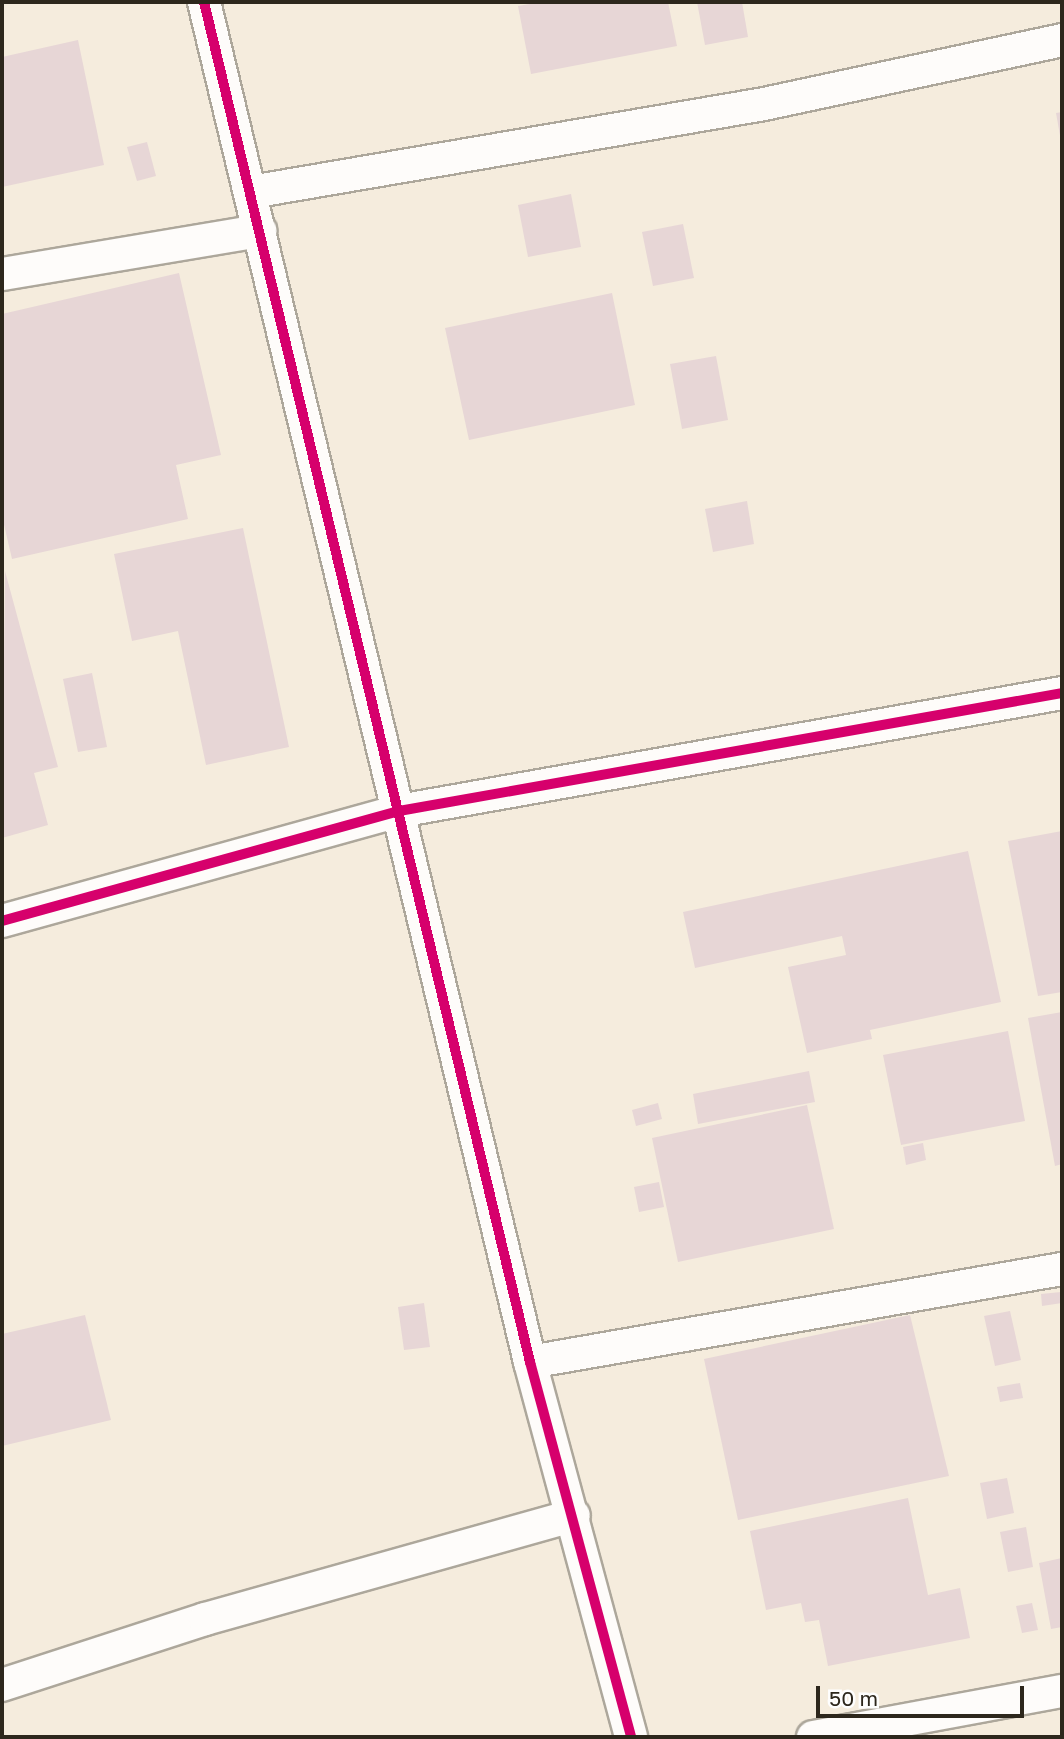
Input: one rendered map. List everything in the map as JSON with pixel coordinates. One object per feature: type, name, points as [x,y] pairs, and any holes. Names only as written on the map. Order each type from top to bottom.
[{"type":"street","points":[[204,2],[530,1362],[574,1515],[631,1737]]},
{"type":"street","points":[[251,192],[764,104],[1062,40]]},
{"type":"street","points":[[2,274],[260,231]]},
{"type":"street","points":[[2,921],[399,811],[1062,694]]},
{"type":"street","points":[[530,1362],[1062,1269]]},
{"type":"street","points":[[2,1685],[205,1619],[574,1515]]},
{"type":"street","points":[[813,1737],[1062,1691]]},
{"type":"building","points":[[541,2],[668,2],[677,46],[531,74],[518,6]]},
{"type":"building","points":[[697,2],[742,2],[748,37],[705,45]]},
{"type":"building","points":[[78,40],[104,165],[2,187],[2,57]]},
{"type":"building","points":[[1062,112],[1062,141],[1061,141],[1056,113]]},
{"type":"building","points":[[147,142],[156,176],[137,181],[127,147]]},
{"type":"building","points":[[571,194],[581,247],[528,257],[518,205]]},
{"type":"building","points":[[683,224],[694,278],[653,286],[642,232]]},
{"type":"building","points":[[179,273],[221,455],[176,465],[188,519],[12,559],[2,516],[2,314]]},
{"type":"building","points":[[612,293],[635,405],[469,440],[445,328]]},
{"type":"building","points":[[716,356],[728,420],[682,429],[670,364]]},
{"type":"building","points":[[747,501],[754,544],[713,552],[705,509]]},
{"type":"building","points":[[243,528],[289,747],[206,765],[178,631],[132,641],[114,554]]},
{"type":"building","points":[[5,571],[58,767],[34,773],[48,825],[2,838]]},
{"type":"building","points":[[92,673],[107,747],[78,752],[63,679]]},
{"type":"building","points":[[1062,831],[1062,992],[1038,996],[1008,841]]},
{"type":"building","points":[[968,851],[1001,1002],[870,1030],[872,1039],[807,1053],[788,967],[846,955],[842,936],[695,968],[683,912]]},
{"type":"building","points":[[1062,1012],[1062,1164],[1055,1166],[1028,1018]]},
{"type":"building","points":[[1008,1031],[1025,1121],[901,1145],[883,1055]]},
{"type":"building","points":[[809,1071],[815,1102],[698,1124],[693,1094]]},
{"type":"building","points":[[658,1103],[662,1119],[636,1126],[632,1110]]},
{"type":"building","points":[[807,1105],[834,1229],[678,1262],[652,1138]]},
{"type":"building","points":[[923,1143],[926,1160],[906,1165],[903,1147]]},
{"type":"building","points":[[659,1182],[664,1207],[639,1212],[634,1187]]},
{"type":"building","points":[[1061,1292],[1062,1303],[1042,1306],[1041,1294]]},
{"type":"building","points":[[424,1303],[430,1347],[404,1350],[398,1307]]},
{"type":"building","points":[[1010,1311],[1021,1360],[995,1366],[984,1316]]},
{"type":"building","points":[[85,1315],[111,1420],[2,1446],[2,1334]]},
{"type":"building","points":[[910,1315],[949,1476],[738,1520],[704,1359]]},
{"type":"building","points":[[1020,1383],[1023,1398],[1000,1402],[997,1387]]},
{"type":"building","points":[[1007,1478],[1014,1513],[987,1519],[980,1483]]},
{"type":"building","points":[[908,1498],[928,1595],[960,1588],[970,1638],[828,1666],[819,1620],[805,1622],[801,1603],[766,1610],[750,1531]]},
{"type":"building","points":[[1026,1527],[1033,1567],[1008,1572],[1000,1532]]},
{"type":"building","points":[[1062,1558],[1062,1627],[1051,1629],[1039,1563]]},
{"type":"building","points":[[1032,1603],[1038,1630],[1022,1633],[1016,1606]]},
{"type":"cycle path","points":[[204,2],[530,1362],[631,1737]]},
{"type":"cycle path","points":[[2,921],[399,811],[1062,693]]}]
